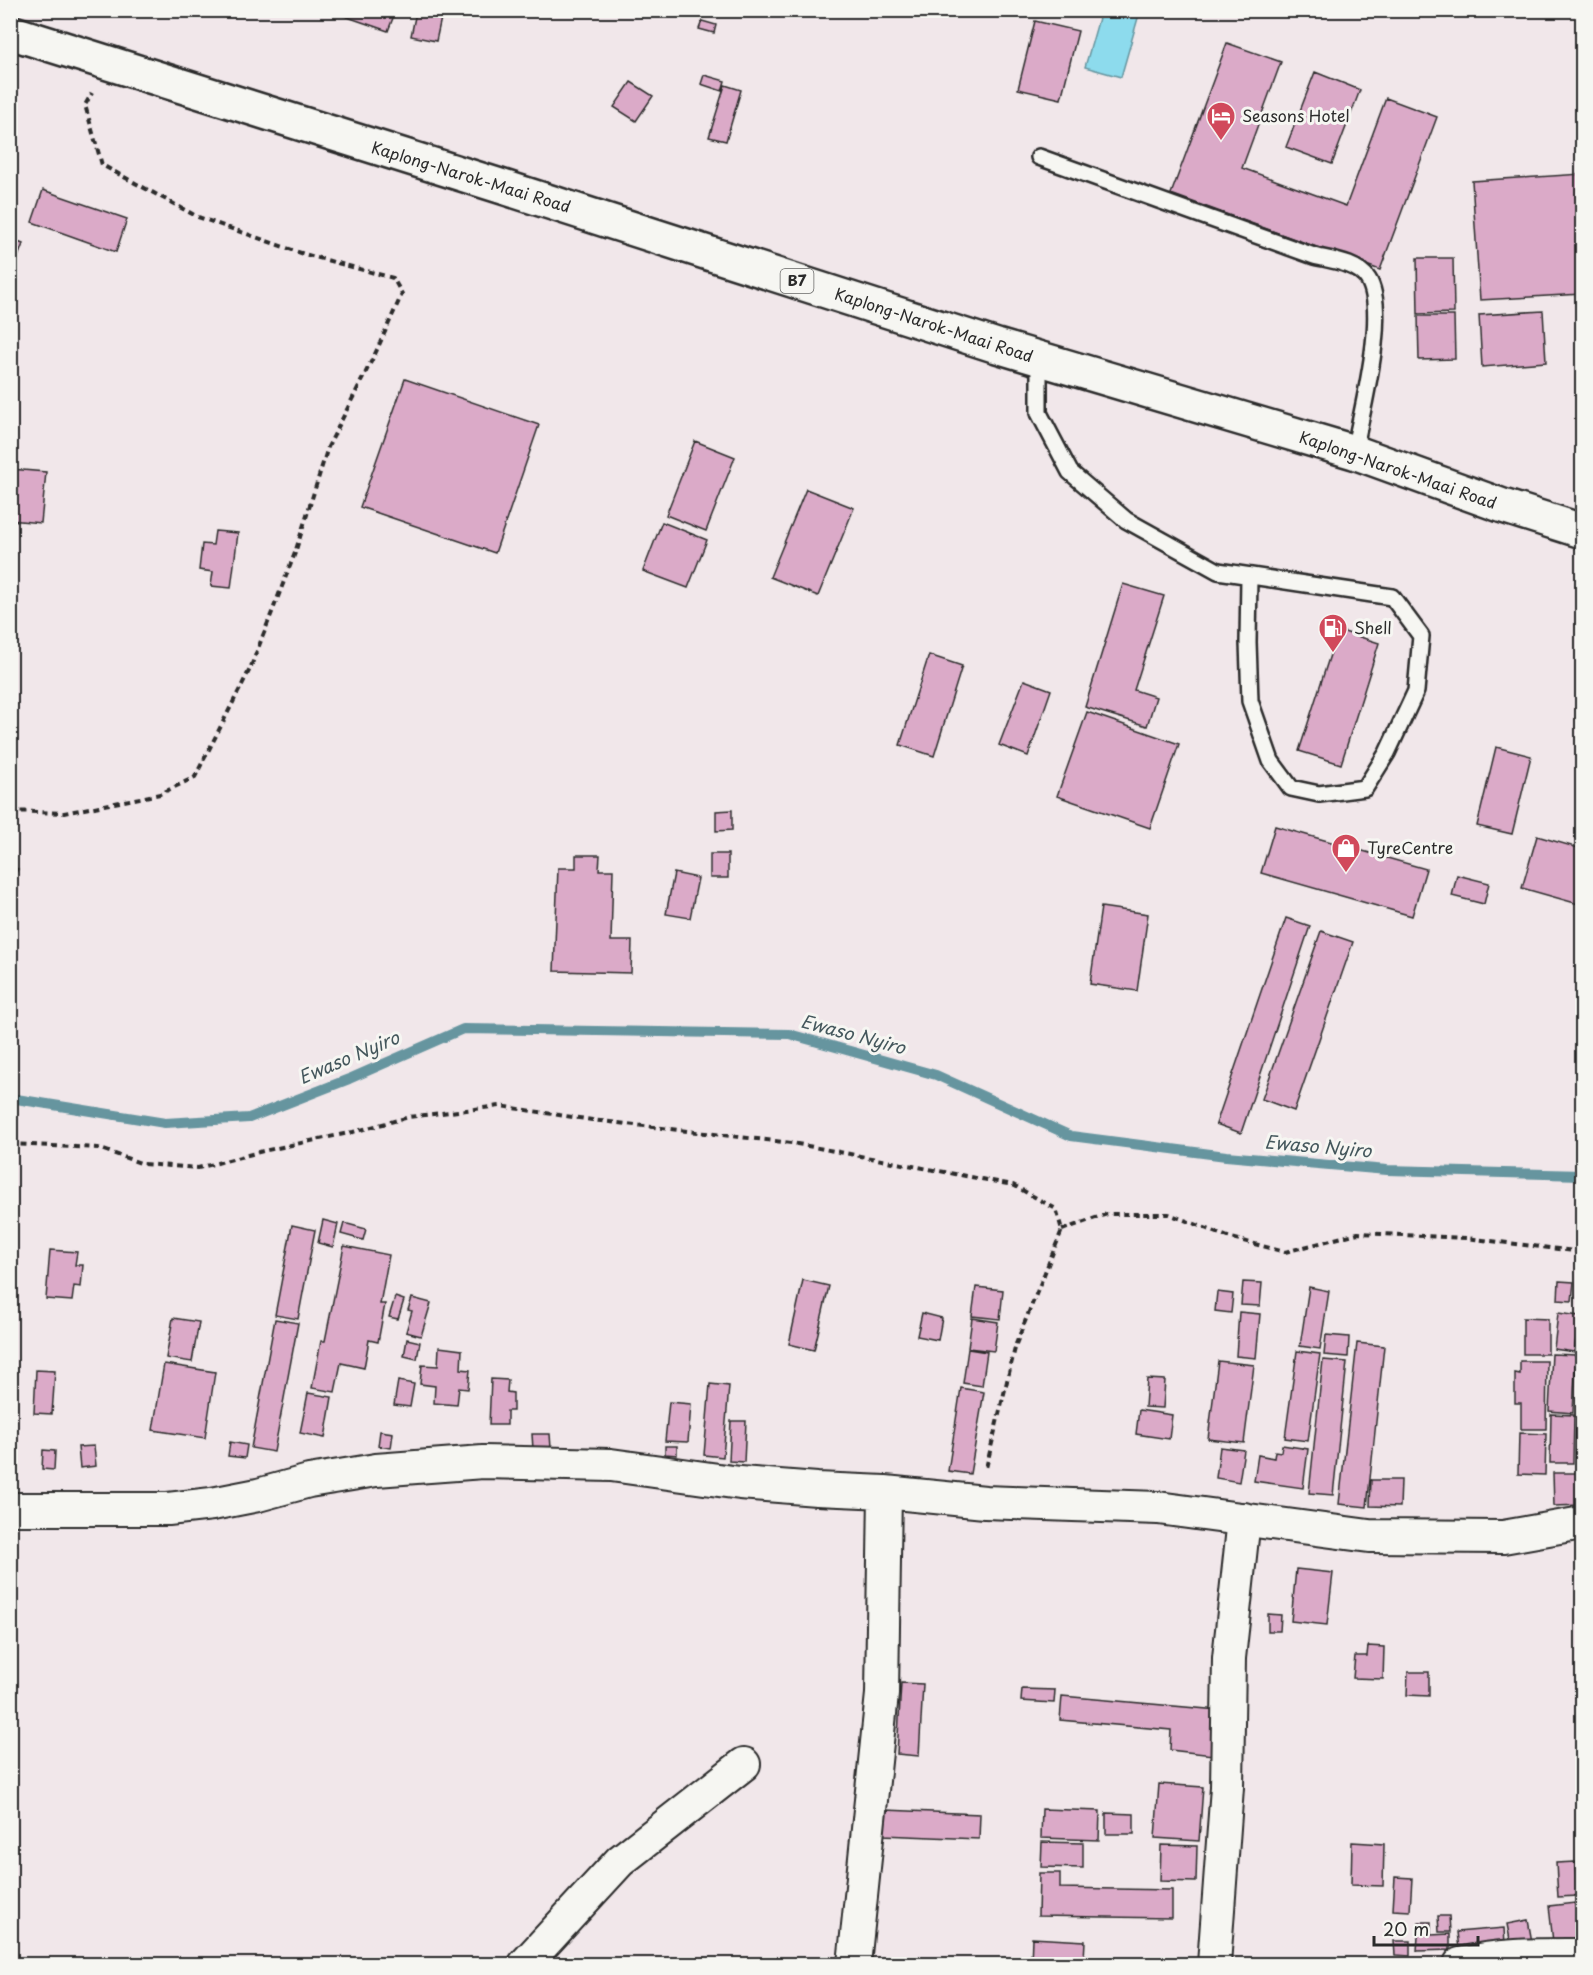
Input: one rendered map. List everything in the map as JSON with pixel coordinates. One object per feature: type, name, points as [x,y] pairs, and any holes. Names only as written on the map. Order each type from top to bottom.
[{"type":"highway","name":"Kaplong-Narok-Maai Road","points":[[10,32],[1039,359],[1354,452],[1503,506],[1582,531]]},
{"type":"street","points":[[10,1509],[179,1508],[212,1504],[258,1495],[309,1481],[376,1470],[483,1461],[611,1465],[740,1483],[885,1492],[985,1502],[1158,1508],[1380,1536],[1503,1537],[1582,1523]]},
{"type":"street","points":[[855,1965],[882,1694],[885,1492]]},
{"type":"street","points":[[1214,1965],[1227,1787],[1229,1658],[1244,1519]]},
{"type":"street","points":[[525,1965],[620,1861],[744,1764]]},
{"type":"street","points":[[1460,1965],[1477,1960],[1530,1955],[1582,1955]]},
{"type":"lane","points":[[1040,157],[1314,256],[1357,268],[1368,279],[1374,298],[1376,328],[1354,452]]},
{"type":"lane","points":[[1039,359],[1039,413],[1070,472],[1125,520],[1218,571],[1392,597],[1421,636],[1416,691],[1388,753],[1365,788],[1319,794],[1291,788],[1271,761],[1251,701],[1248,642],[1249,576]]},
{"type":"path","points":[[10,811],[64,813],[160,794],[195,777],[250,669],[295,553],[328,447],[375,354],[402,294],[393,278],[304,254],[198,217],[102,165],[85,105],[108,63]]},
{"type":"path","points":[[10,1144],[98,1148],[143,1164],[198,1168],[409,1117],[500,1106],[592,1120],[792,1143],[1013,1185],[1056,1209],[1062,1230],[1016,1344],[985,1471],[985,1502]]},
{"type":"path","points":[[1062,1230],[1107,1214],[1169,1214],[1228,1237],[1284,1252],[1358,1233],[1466,1238],[1582,1252]]},
{"type":"water","points":[[1101,11],[1140,11],[1121,77],[1085,67]]},
{"type":"building","points":[[327,10],[396,10],[388,31]]},
{"type":"building","points":[[416,12],[441,18],[436,41],[411,36]]},
{"type":"building","points":[[702,21],[716,25],[714,33],[699,29]]},
{"type":"building","points":[[1035,21],[1078,31],[1061,99],[1018,89]]},
{"type":"building","name":"Seasons Hotel","points":[[1227,43],[1281,62],[1242,168],[1346,206],[1386,98],[1437,117],[1380,270],[1171,194]]},
{"type":"building","points":[[1315,72],[1360,90],[1332,164],[1286,147]]},
{"type":"building","points":[[704,75],[725,81],[722,91],[701,84]]},
{"type":"building","points":[[631,82],[653,96],[636,121],[614,107]]},
{"type":"building","points":[[725,85],[741,90],[726,141],[709,137]]},
{"type":"building","points":[[1582,174],[1582,294],[1480,300],[1472,181]]},
{"type":"building","points":[[43,190],[127,219],[116,252],[32,222]]},
{"type":"building","points":[[10,239],[23,244],[18,257],[10,254]]},
{"type":"building","points":[[1417,258],[1453,258],[1454,313],[1418,314]]},
{"type":"building","points":[[1543,311],[1546,362],[1482,367],[1479,315]]},
{"type":"building","points":[[1418,316],[1454,316],[1455,359],[1419,360]]},
{"type":"building","points":[[405,379],[539,425],[495,553],[360,507]]},
{"type":"building","points":[[695,441],[735,457],[706,531],[666,515]]},
{"type":"building","points":[[10,469],[46,472],[41,523],[10,520]]},
{"type":"building","points":[[806,489],[854,508],[818,596],[770,577]]},
{"type":"building","points":[[662,522],[707,540],[688,588],[643,571]]},
{"type":"building","points":[[215,531],[238,533],[231,588],[211,586],[213,572],[199,570],[202,544],[213,545]]},
{"type":"building","points":[[1123,584],[1164,596],[1134,690],[1156,697],[1147,726],[1085,707]]},
{"type":"building","points":[[1338,630],[1379,643],[1341,764],[1299,751]]},
{"type":"building","points":[[929,655],[962,666],[934,756],[900,745]]},
{"type":"building","points":[[1024,680],[1051,690],[1028,756],[999,745]]},
{"type":"building","points":[[1087,712],[1179,744],[1150,828],[1057,796]]},
{"type":"building","points":[[1496,747],[1531,756],[1512,834],[1477,826]]},
{"type":"building","points":[[732,810],[732,830],[716,831],[716,811]]},
{"type":"building","points":[[1582,810],[1582,840],[1576,838]]},
{"type":"building","points":[[1275,826],[1426,869],[1412,916],[1261,873]]},
{"type":"building","points":[[1537,836],[1582,849],[1582,905],[1522,888]]},
{"type":"building","points":[[710,854],[728,854],[728,878],[710,878]]},
{"type":"building","points":[[576,855],[600,855],[599,870],[613,870],[611,941],[632,941],[631,973],[554,971],[558,868],[576,868]]},
{"type":"building","points":[[10,865],[18,869],[10,883]]},
{"type":"building","points":[[674,873],[698,878],[690,918],[666,914]]},
{"type":"building","points":[[1457,875],[1489,883],[1484,904],[1452,896]]},
{"type":"building","points":[[1101,907],[1148,914],[1137,991],[1090,984]]},
{"type":"building","points":[[1286,918],[1310,926],[1241,1133],[1216,1124]]},
{"type":"building","points":[[1321,931],[1353,942],[1294,1111],[1262,1099]]},
{"type":"building","points":[[323,1220],[338,1224],[333,1247],[318,1243]]},
{"type":"building","points":[[344,1223],[366,1229],[363,1240],[341,1234]]},
{"type":"building","points":[[292,1225],[315,1230],[298,1319],[275,1315]]},
{"type":"building","points":[[344,1246],[389,1255],[380,1304],[385,1304],[378,1342],[369,1340],[364,1368],[341,1363],[335,1392],[312,1388],[321,1341],[325,1341]]},
{"type":"building","points":[[50,1250],[77,1252],[75,1265],[83,1265],[81,1287],[74,1286],[72,1301],[46,1299]]},
{"type":"building","points":[[803,1280],[829,1286],[814,1350],[789,1344]]},
{"type":"building","points":[[1559,1281],[1574,1282],[1572,1301],[1558,1300]]},
{"type":"building","points":[[1243,1282],[1262,1283],[1260,1306],[1241,1305]]},
{"type":"building","points":[[976,1287],[1003,1290],[1000,1319],[972,1316]]},
{"type":"building","points":[[1309,1287],[1329,1291],[1320,1349],[1300,1346]]},
{"type":"building","points":[[1217,1292],[1233,1294],[1231,1313],[1215,1311]]},
{"type":"building","points":[[395,1297],[404,1300],[398,1319],[389,1317]]},
{"type":"building","points":[[412,1298],[431,1303],[421,1336],[406,1332],[412,1311],[408,1310]]},
{"type":"building","points":[[1239,1312],[1260,1314],[1256,1358],[1236,1356]]},
{"type":"building","points":[[922,1313],[942,1318],[938,1340],[917,1336]]},
{"type":"building","points":[[1558,1313],[1579,1316],[1574,1352],[1554,1349]]},
{"type":"building","points":[[173,1318],[199,1322],[192,1362],[166,1358]]},
{"type":"building","points":[[972,1318],[998,1322],[994,1351],[968,1348]]},
{"type":"building","points":[[1523,1318],[1548,1319],[1548,1354],[1523,1354]]},
{"type":"building","points":[[275,1319],[298,1323],[274,1452],[251,1448]]},
{"type":"building","points":[[1326,1335],[1349,1337],[1348,1357],[1324,1355]]},
{"type":"building","points":[[407,1339],[420,1342],[417,1359],[404,1356]]},
{"type":"building","points":[[1357,1343],[1384,1346],[1367,1507],[1339,1504]]},
{"type":"building","points":[[439,1347],[462,1350],[461,1369],[470,1370],[468,1389],[459,1388],[457,1405],[434,1403],[435,1386],[420,1384],[422,1365],[438,1366]]},
{"type":"building","points":[[968,1349],[987,1352],[982,1386],[963,1383]]},
{"type":"building","points":[[1297,1351],[1320,1354],[1308,1441],[1285,1438]]},
{"type":"building","points":[[1552,1354],[1576,1355],[1573,1413],[1549,1411]]},
{"type":"building","points":[[1323,1360],[1347,1362],[1333,1495],[1309,1493]]},
{"type":"building","points":[[1218,1361],[1254,1365],[1244,1443],[1208,1439]]},
{"type":"building","points":[[1520,1361],[1547,1361],[1546,1429],[1521,1429],[1521,1403],[1515,1403],[1515,1373],[1520,1374]]},
{"type":"building","points":[[164,1364],[215,1372],[205,1438],[153,1430]]},
{"type":"building","points":[[36,1370],[55,1371],[52,1414],[34,1413]]},
{"type":"building","points":[[491,1379],[508,1380],[507,1392],[513,1393],[513,1411],[507,1411],[507,1425],[489,1425]]},
{"type":"building","points":[[1147,1379],[1165,1380],[1163,1408],[1145,1407]]},
{"type":"building","points":[[398,1381],[414,1384],[410,1407],[394,1405]]},
{"type":"building","points":[[710,1384],[729,1386],[723,1457],[704,1455]]},
{"type":"building","points":[[961,1388],[984,1392],[970,1474],[948,1471]]},
{"type":"building","points":[[308,1393],[332,1397],[325,1438],[300,1433]]},
{"type":"building","points":[[669,1402],[691,1404],[688,1442],[665,1441]]},
{"type":"building","points":[[1582,1404],[1582,1439],[1577,1439]]},
{"type":"building","points":[[1139,1410],[1172,1415],[1169,1439],[1136,1434]]},
{"type":"building","points":[[1551,1414],[1574,1415],[1573,1463],[1550,1463]]},
{"type":"building","points":[[731,1421],[746,1421],[744,1462],[729,1461]]},
{"type":"building","points":[[380,1431],[393,1433],[391,1448],[378,1446]]},
{"type":"building","points":[[1519,1433],[1546,1434],[1545,1475],[1518,1474]]},
{"type":"building","points":[[532,1434],[550,1434],[551,1448],[533,1449]]},
{"type":"building","points":[[230,1442],[247,1445],[245,1458],[228,1456]]},
{"type":"building","points":[[1282,1445],[1308,1449],[1303,1488],[1254,1481],[1258,1455],[1274,1458],[1275,1451],[1281,1452]]},
{"type":"building","points":[[94,1446],[96,1466],[80,1468],[78,1447]]},
{"type":"building","points":[[665,1446],[677,1446],[677,1455],[665,1454]]},
{"type":"building","points":[[1220,1447],[1244,1450],[1239,1482],[1216,1478]]},
{"type":"building","points":[[43,1450],[55,1451],[54,1470],[42,1469]]},
{"type":"building","points":[[1553,1473],[1582,1473],[1582,1505],[1554,1506]]},
{"type":"building","points":[[1371,1480],[1401,1480],[1400,1507],[1370,1506]]},
{"type":"building","points":[[1296,1569],[1333,1573],[1327,1625],[1291,1621]]},
{"type":"building","points":[[1268,1614],[1281,1615],[1280,1631],[1268,1631]]},
{"type":"building","points":[[1368,1646],[1384,1647],[1383,1679],[1353,1678],[1355,1656],[1367,1656]]},
{"type":"building","points":[[1408,1672],[1429,1672],[1429,1696],[1407,1695]]},
{"type":"building","points":[[901,1683],[923,1684],[919,1756],[897,1754]]},
{"type":"building","points":[[1022,1689],[1055,1690],[1054,1703],[1021,1701]]},
{"type":"building","points":[[1062,1696],[1218,1710],[1213,1755],[1170,1750],[1171,1730],[1060,1720]]},
{"type":"building","points":[[1159,1784],[1203,1787],[1199,1841],[1155,1838]]},
{"type":"building","points":[[1042,1809],[1100,1811],[1099,1840],[1041,1838]]},
{"type":"building","points":[[885,1810],[980,1814],[979,1839],[883,1835]]},
{"type":"building","points":[[1106,1813],[1134,1814],[1134,1834],[1106,1834]]},
{"type":"building","points":[[1042,1842],[1083,1843],[1083,1868],[1041,1867]]},
{"type":"building","points":[[1352,1842],[1384,1844],[1383,1886],[1351,1885]]},
{"type":"building","points":[[1161,1845],[1197,1846],[1196,1882],[1160,1881]]},
{"type":"building","points":[[1575,1862],[1577,1896],[1558,1897],[1556,1863]]},
{"type":"building","points":[[1039,1873],[1060,1873],[1060,1888],[1172,1890],[1172,1918],[1038,1916]]},
{"type":"building","points":[[1395,1877],[1412,1878],[1410,1911],[1393,1910]]},
{"type":"building","points":[[1575,1903],[1576,1909],[1582,1909],[1582,1926],[1578,1927],[1579,1940],[1553,1942],[1549,1906]]},
{"type":"building","points":[[1438,1916],[1449,1916],[1450,1932],[1439,1932]]},
{"type":"building","points":[[1528,1920],[1532,1942],[1511,1945],[1507,1924]]},
{"type":"building","points":[[1419,1922],[1431,1922],[1431,1935],[1450,1934],[1450,1950],[1417,1951]]},
{"type":"building","points":[[1504,1928],[1505,1945],[1459,1949],[1457,1932]]},
{"type":"building","points":[[1032,1938],[1085,1941],[1084,1959],[1074,1958],[1074,1964],[1031,1964]]},
{"type":"building","points":[[1394,1941],[1410,1941],[1410,1956],[1395,1955]]},
{"type":"waterway","name":"Ewaso Nyiro","points":[[10,1098],[165,1123],[249,1118],[349,1079],[463,1029],[789,1034],[936,1075],[1071,1136],[1226,1156],[1387,1170],[1582,1175]]},
{"type":"place","name":"Seasons Hotel","points":[[1221,142]]},
{"type":"place","name":"Shell","points":[[1333,654]]},
{"type":"place","name":"TyreCentre","points":[[1346,874]]}]
